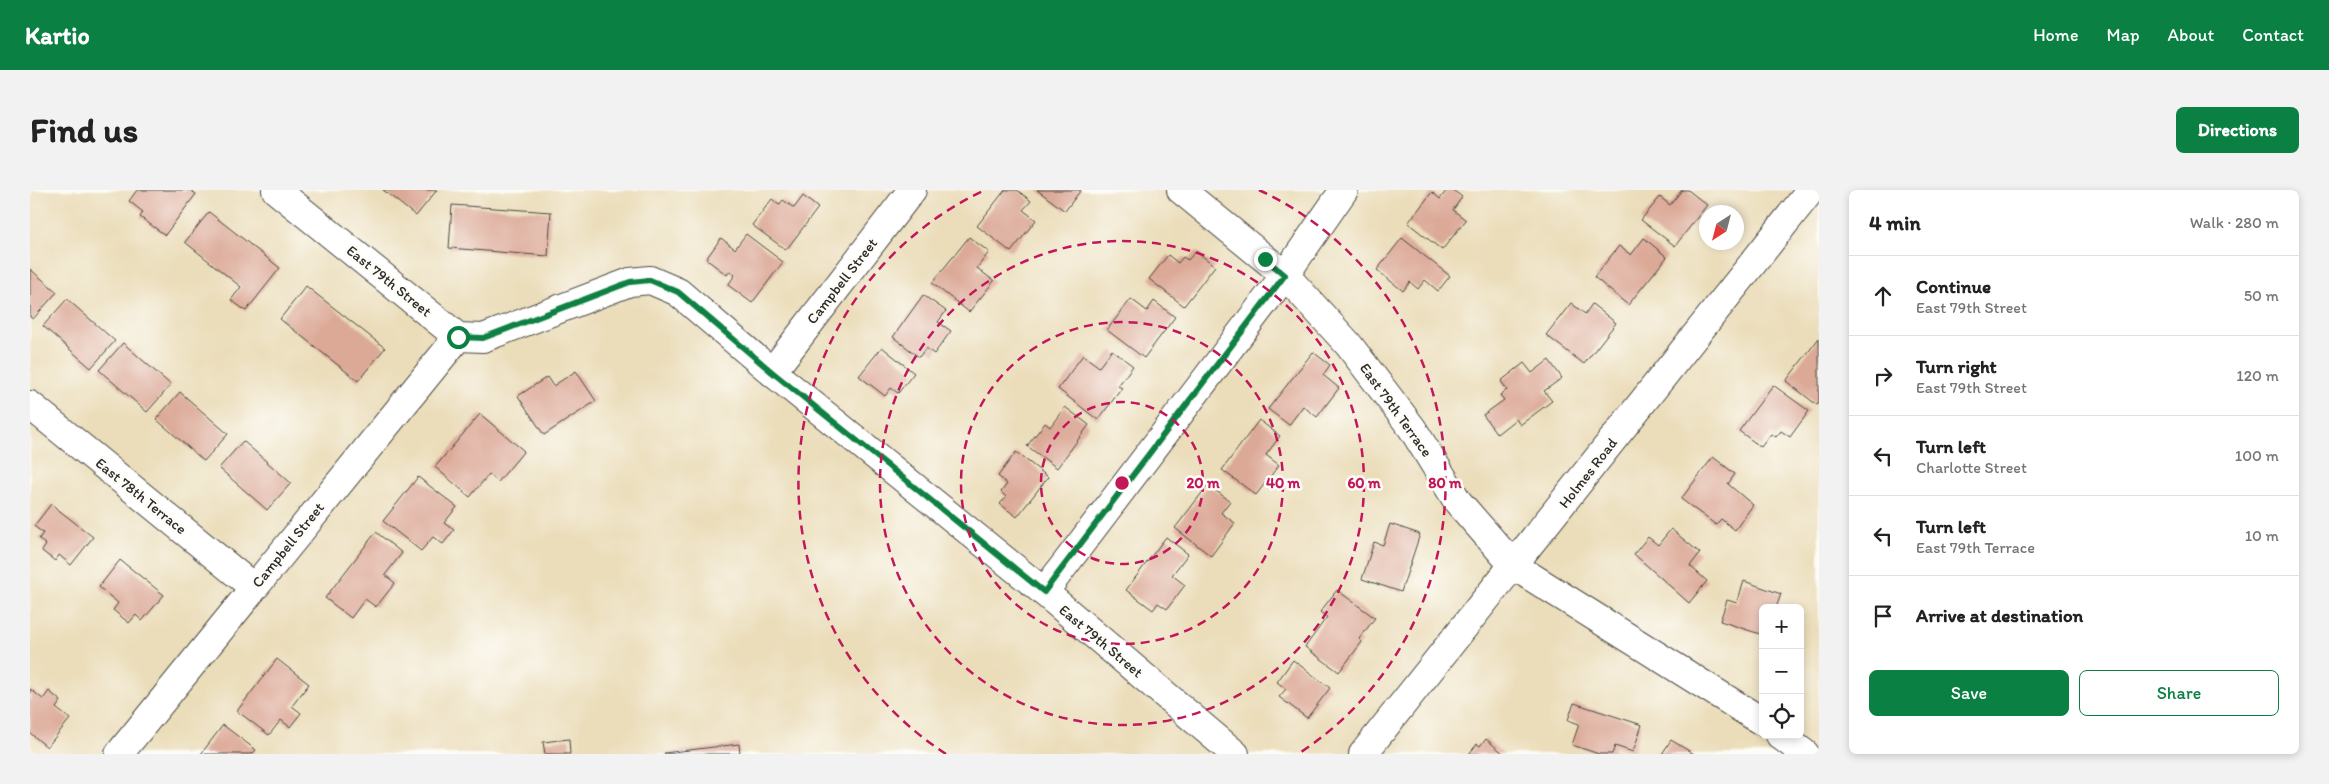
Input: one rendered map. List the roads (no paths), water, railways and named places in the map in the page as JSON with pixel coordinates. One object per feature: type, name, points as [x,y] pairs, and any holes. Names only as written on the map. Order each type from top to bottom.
[{"type":"street","name":"East 79th Street","points":[[276,190],[458,337],[483,338],[630,282],[650,280],[678,292],[772,372],[1044,592],[1235,754]]},
{"type":"street","name":"Campbell Street","points":[[772,372],[912,190]]},
{"type":"street","name":"East 79th Terrace","points":[[1181,190],[1285,275],[1348,344],[1412,428],[1458,502],[1514,566],[1759,719]]},
{"type":"street","points":[[1044,592],[1285,275],[1344,190]]},
{"type":"street","name":"Holmes Road","points":[[1363,754],[1811,190]]},
{"type":"street","name":"Campbell Street","points":[[119,754],[458,337]]},
{"type":"street","name":"East 78th Terrace","points":[[30,405],[253,587]]},
{"type":"street","points":[[1785,739],[1805,754]]}]
